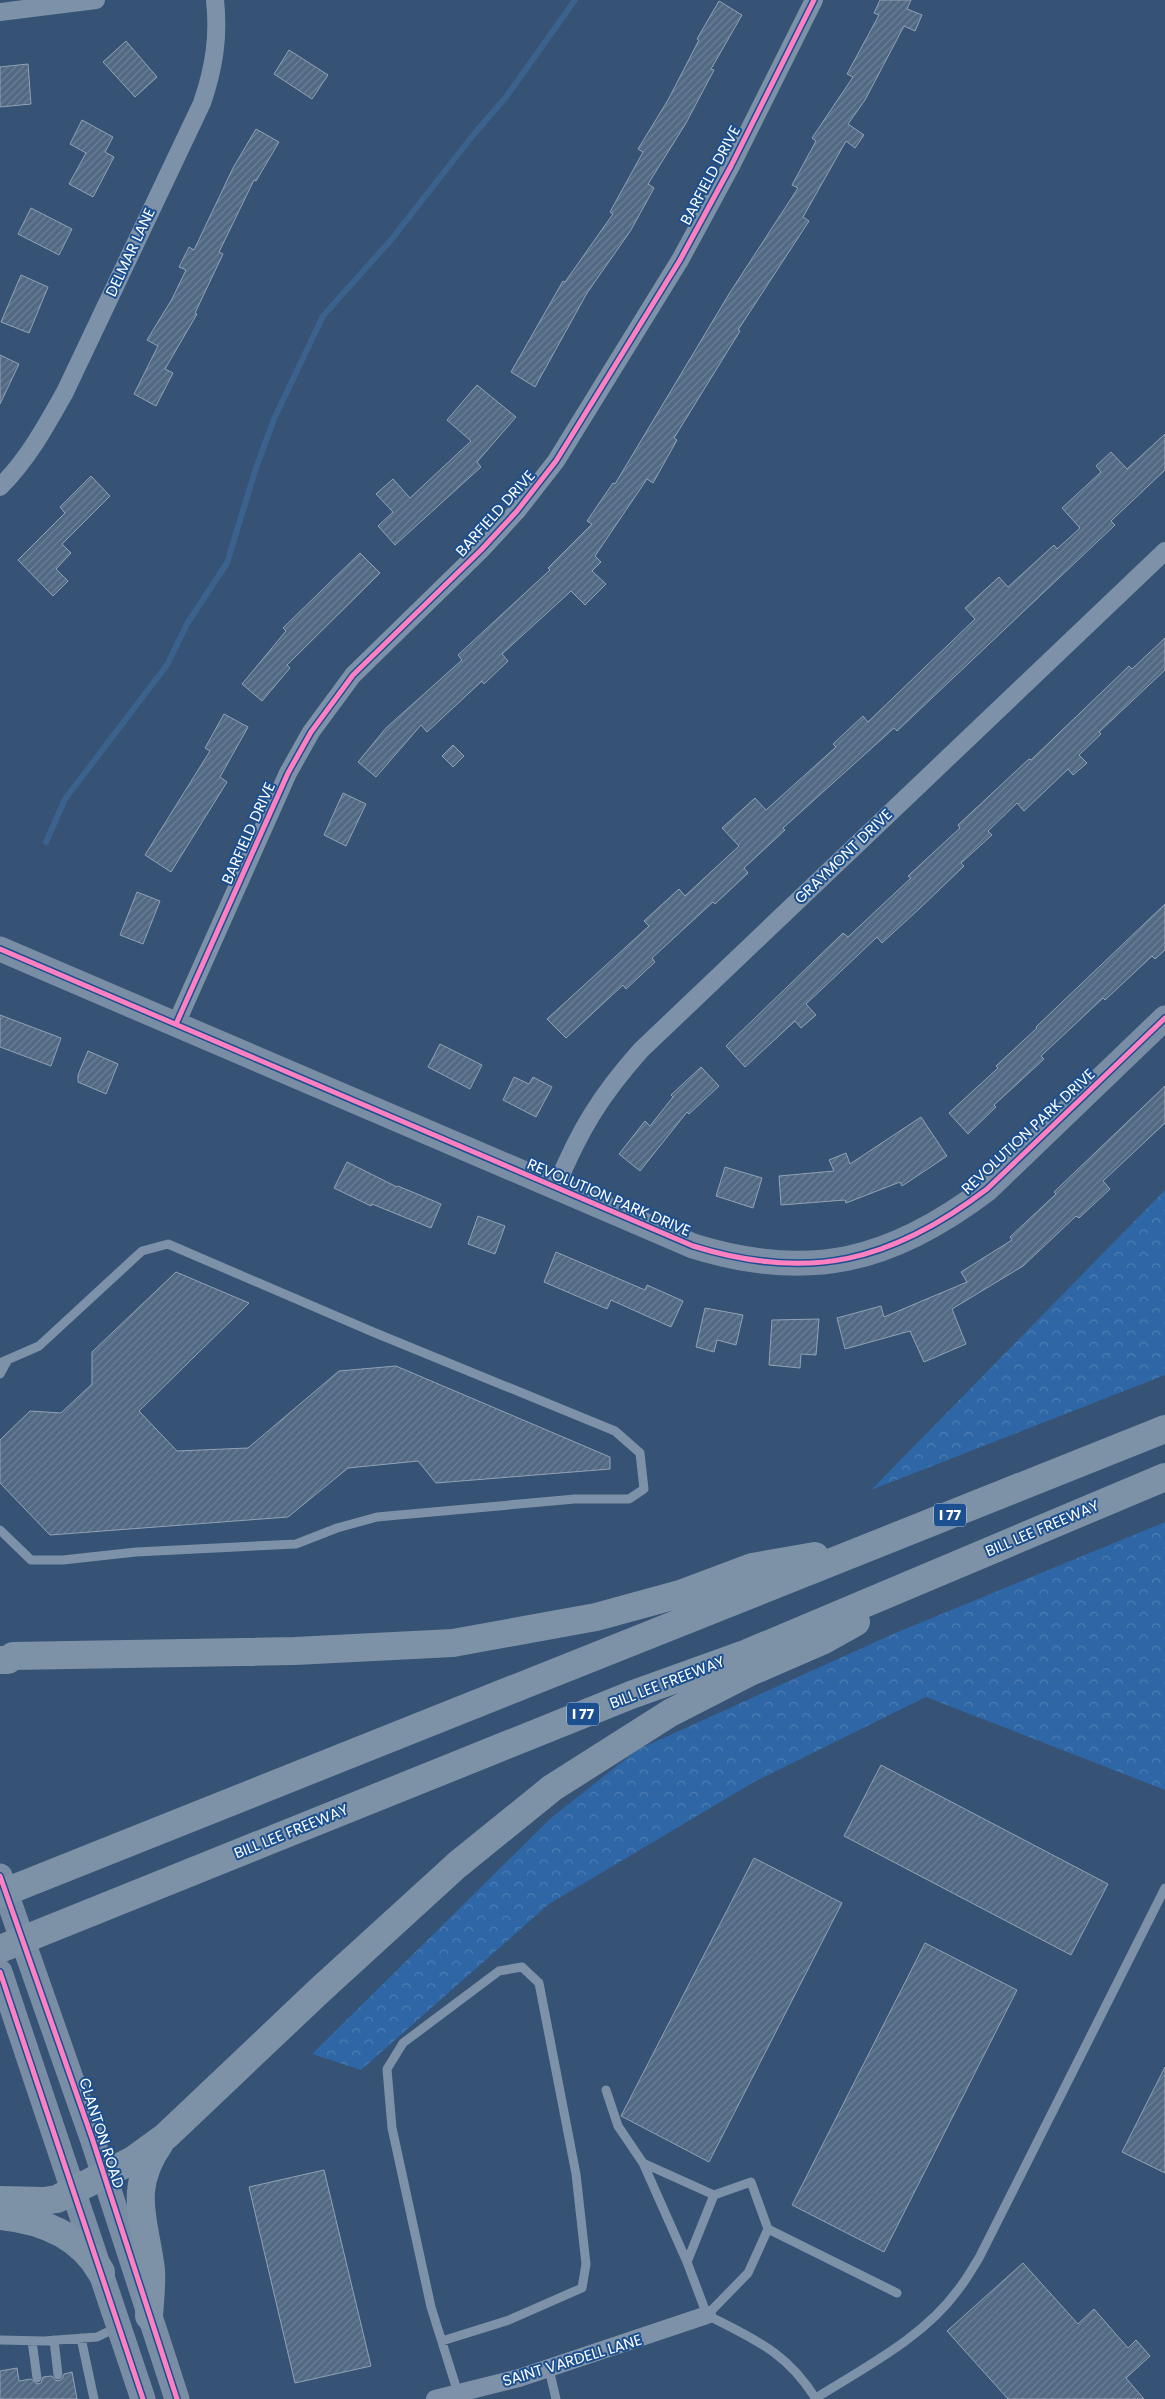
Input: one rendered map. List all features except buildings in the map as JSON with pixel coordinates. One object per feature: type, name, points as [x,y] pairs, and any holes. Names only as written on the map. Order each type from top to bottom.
[{"type":"highway","name":"I 77","points":[[0,1894],[1165,1429]]},
{"type":"highway","name":"BILL LEE FREEWAY","points":[[0,1949],[613,1702],[745,1654],[989,1549],[1165,1477]]},
{"type":"highway","points":[[4,1654],[295,1651],[453,1643],[596,1617],[680,1594],[752,1567],[866,1548]]},
{"type":"highway","points":[[0,2200],[52,2200],[74,2192],[145,2152],[166,2136],[320,1990],[457,1865],[552,1788],[670,1713],[748,1673],[822,1641],[989,1549]]},
{"type":"highway","points":[[149,2316],[151,2271],[141,2220],[140,2193],[150,2158],[166,2136]]},
{"type":"highway","points":[[0,2216],[32,2222],[64,2234],[86,2250],[100,2272]]},
{"type":"street","points":[[0,12],[96,0]]},
{"type":"street","name":"DELMAR LANE","points":[[0,487],[16,472],[39,439],[65,392],[202,103],[212,74],[216,51],[218,24],[215,0]]},
{"type":"street","name":"BARFIELD DRIVE","points":[[176,1024],[288,773],[311,732],[353,675],[482,549],[517,511],[556,461],[680,260],[731,166],[814,0]]},
{"type":"street","name":"GRAYMONT DRIVE","points":[[556,1187],[588,1117],[612,1082],[641,1050],[1165,551]]},
{"type":"street","name":"REVOLUTION PARK DRIVE","points":[[0,949],[693,1246],[727,1257],[787,1264],[828,1262],[867,1254],[923,1232],[955,1213],[987,1189],[1165,1018]]},
{"type":"street","name":"CLANTON ROAD","points":[[0,1876],[104,2176],[177,2399]]},
{"type":"street","points":[[0,1972],[142,2399]]},
{"type":"street","name":"SAINT VARDELL LANE","points":[[434,2399],[549,2369],[707,2315]]},
{"type":"lane","points":[[0,1374],[2,1361],[39,1346],[142,1251],[168,1244],[373,1332],[614,1431],[640,1453],[644,1489],[629,1499],[576,1499],[377,1517],[337,1528],[296,1544],[136,1552],[63,1560],[31,1560],[0,1530]]},
{"type":"lane","points":[[606,2090],[618,2126],[643,2163],[687,2262],[707,2315],[777,2353],[798,2372],[816,2399],[906,2341],[936,2315],[958,2291],[979,2258],[1165,1888]]},
{"type":"lane","points":[[442,2341],[510,2320],[582,2288],[586,2264],[574,2164],[539,1983],[522,1967],[499,1971],[403,2043],[386,2069],[392,2128],[431,2307],[458,2393]]},
{"type":"lane","points":[[643,2163],[714,2195],[751,2182],[768,2228],[897,2293]]},
{"type":"lane","points":[[687,2262],[714,2195]]},
{"type":"lane","points":[[707,2315],[748,2273],[768,2228]]},
{"type":"lane","points":[[0,2340],[32,2341],[81,2338],[97,2336],[118,2327]]},
{"type":"lane","points":[[81,2338],[94,2399]]},
{"type":"lane","points":[[54,2340],[58,2375]]},
{"type":"lane","points":[[32,2341],[37,2378]]},
{"type":"lane","points":[[549,2369],[556,2399]]},
{"type":"green space","points":[[1165,1190],[1165,1375],[871,1490],[1162,1193]]},
{"type":"green space","points":[[1165,1522],[1165,1790],[926,1697],[754,1782],[549,1904],[361,2070],[312,2054],[551,1818],[637,1750],[893,1634]]},
{"type":"waterway","points":[[46,842],[65,799],[167,665],[187,624],[227,563],[256,468],[274,419],[323,316],[391,240],[474,134],[506,97],[575,0]]},
{"type":"cycle path","points":[[176,1024],[288,773],[311,732],[353,675],[482,549],[517,511],[556,461],[680,260],[731,166],[814,0]]},
{"type":"cycle path","points":[[0,949],[693,1246],[735,1257],[774,1263],[812,1263],[848,1258],[882,1249],[917,1234],[952,1214],[987,1189],[1165,1018]]},
{"type":"cycle path","points":[[0,1876],[92,2138],[177,2399]]},
{"type":"cycle path","points":[[0,1972],[143,2399]]}]
